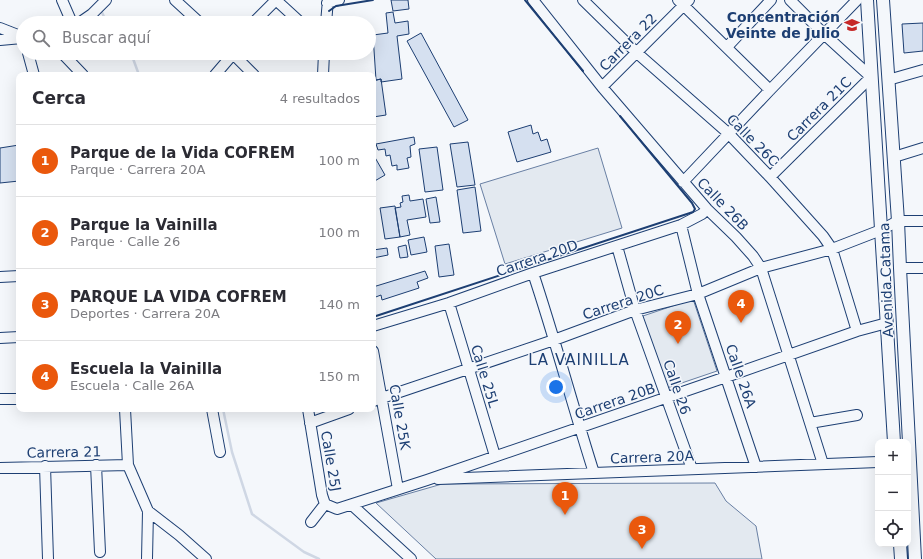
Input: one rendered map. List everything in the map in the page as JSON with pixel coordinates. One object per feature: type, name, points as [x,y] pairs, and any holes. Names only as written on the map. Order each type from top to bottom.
[{"type":"main road","name":"Avenida Catama","points":[[867,0],[894,439]]},
{"type":"main road","name":"Avenida Catama","points":[[883,0],[898,221],[915,559]]},
{"type":"main road","points":[[900,547],[901,559]]},
{"type":"street","points":[[62,0],[69,16]]},
{"type":"street","points":[[88,16],[106,0]]},
{"type":"street","points":[[175,0],[192,16]]},
{"type":"street","points":[[260,16],[276,0],[293,16]]},
{"type":"street","name":"Calle 26B","points":[[533,0],[602,87],[707,209],[753,256],[761,268],[823,464]]},
{"type":"street","name":"Calle 26C","points":[[583,0],[637,53],[728,133],[770,177],[822,236],[832,249],[857,331]]},
{"type":"street","points":[[728,48],[771,0]]},
{"type":"street","points":[[790,0],[824,34],[871,77]]},
{"type":"street","points":[[683,182],[728,133],[857,0]]},
{"type":"street","points":[[328,16],[331,1]]},
{"type":"street","points":[[684,2],[770,90]]},
{"type":"street","name":"Carrera 22","points":[[602,87],[637,53],[684,2]]},
{"type":"street","points":[[0,28],[16,34]]},
{"type":"street","points":[[0,40],[16,38]]},
{"type":"street","points":[[30,60],[33,72]]},
{"type":"street","points":[[69,60],[80,72]]},
{"type":"street","points":[[217,72],[227,60]]},
{"type":"street","points":[[238,60],[251,72]]},
{"type":"street","points":[[323,72],[324,60]]},
{"type":"street","points":[[888,80],[923,70]]},
{"type":"street","name":"Carrera 21C","points":[[770,177],[871,77]]},
{"type":"street","points":[[894,157],[923,148]]},
{"type":"street","name":"Carrera 20D","points":[[376,325],[449,303],[533,273],[681,225],[702,214],[707,209]]},
{"type":"street","points":[[898,221],[923,221]]},
{"type":"street","name":"Carrera 20C","points":[[377,399],[468,370],[636,310],[698,294],[761,268],[832,249],[881,230],[898,221]]},
{"type":"street","name":"Calle 26A","points":[[681,225],[698,294],[756,467]]},
{"type":"street","name":"Calle 26","points":[[617,246],[636,310],[692,469]]},
{"type":"street","points":[[900,268],[923,268]]},
{"type":"street","points":[[533,273],[579,428],[594,473]]},
{"type":"street","points":[[0,277],[16,276]]},
{"type":"street","name":"Calle 25L","points":[[449,303],[495,456]]},
{"type":"street","name":"Carrera 20B","points":[[352,505],[726,378],[857,331],[886,323]]},
{"type":"street","points":[[0,338],[16,338]]},
{"type":"street","name":"Calle 25K","points":[[376,387],[377,399],[398,489]]},
{"type":"street","points":[[0,399],[16,399]]},
{"type":"street","points":[[125,412],[128,465],[148,511],[147,559]]},
{"type":"street","points":[[213,412],[220,452]]},
{"type":"street","name":"Calle 25J","points":[[308,412],[320,487],[325,504],[336,509],[352,505],[411,559]]},
{"type":"street","points":[[310,422],[340,412]]},
{"type":"street","points":[[810,423],[857,415]]},
{"type":"street","name":"Carrera 20A","points":[[427,480],[875,462]]},
{"type":"street","points":[[96,465],[100,552]]},
{"type":"street","name":"Carrera 21","points":[[0,468],[128,465]]},
{"type":"street","points":[[45,466],[48,559]]},
{"type":"street","points":[[311,522],[325,504]]},
{"type":"street","points":[[148,511],[179,535],[206,559]]},
{"type":"shaded area","points":[[598,148],[622,228],[505,264],[480,184]]},
{"type":"shaded area","points":[[693,299],[717,371],[664,389],[640,317]]},
{"type":"shaded area","points":[[715,483],[726,501],[756,526],[762,559],[436,559],[376,503],[442,484]]},
{"type":"building","points":[[391,0],[408,0],[409,9],[393,11]]},
{"type":"building","points":[[393,12],[395,23],[408,21],[409,34],[397,36],[402,79],[381,82],[381,79],[376,80],[375,60],[376,60],[376,35],[388,33],[386,13]]},
{"type":"building","points":[[923,23],[923,51],[904,53],[902,24]]},
{"type":"building","points":[[421,33],[468,120],[454,127],[407,41]]},
{"type":"building","points":[[381,79],[386,115],[376,117],[376,80]]},
{"type":"building","points":[[531,125],[533,134],[538,132],[541,141],[547,139],[551,152],[517,162],[508,132]]},
{"type":"building","points":[[414,137],[415,144],[410,146],[411,157],[407,158],[409,168],[397,170],[397,165],[392,166],[390,155],[386,156],[385,149],[378,150],[376,144]]},
{"type":"building","points":[[468,142],[475,185],[457,187],[450,144]]},
{"type":"building","points":[[16,145],[16,181],[0,183],[0,148]]},
{"type":"building","points":[[437,147],[443,190],[425,192],[419,149]]},
{"type":"building","points":[[376,159],[385,175],[376,180]]},
{"type":"building","points":[[475,187],[481,231],[463,233],[457,190]]},
{"type":"building","points":[[409,195],[410,201],[423,199],[426,217],[407,220],[410,235],[400,237],[395,208],[401,207],[400,203],[403,202],[402,196]]},
{"type":"building","points":[[436,197],[440,222],[430,223],[426,199]]},
{"type":"building","points":[[395,206],[400,237],[385,239],[380,208]]},
{"type":"building","points":[[424,237],[427,252],[411,255],[408,240]]},
{"type":"building","points":[[449,244],[454,275],[439,277],[435,246]]},
{"type":"building","points":[[406,245],[408,257],[400,258],[398,247]]},
{"type":"building","points":[[387,248],[388,255],[376,257],[376,250]]},
{"type":"building","points":[[425,271],[428,278],[417,282],[419,288],[382,300],[381,295],[376,297],[376,286]]},
{"type":"waterway","points":[[101,10],[104,16]]},
{"type":"waterway","points":[[134,60],[138,72]]},
{"type":"waterway","points":[[224,412],[232,452],[252,514],[304,552],[319,559]]},
{"type":"wall","points":[[329,11],[336,6],[373,0]]},
{"type":"wall","points":[[525,0],[583,71]]},
{"type":"wall","points":[[376,316],[693,212],[695,209],[692,203],[620,116]]},
{"type":"place","name":"Concentración Veinte de Julio","points":[[852,25]]},
{"type":"place","name":"Escuela la Vainilla","points":[[741,323]]},
{"type":"place","name":"Parque la Vainilla","points":[[678,344]]},
{"type":"place","name":"Parque de la Vida COFREM","points":[[565,515]]},
{"type":"place","name":"PARQUE LA VIDA COFREM","points":[[642,549]]},
{"type":"district","name":"LA VAINILLA","points":[[579,360]]}]
